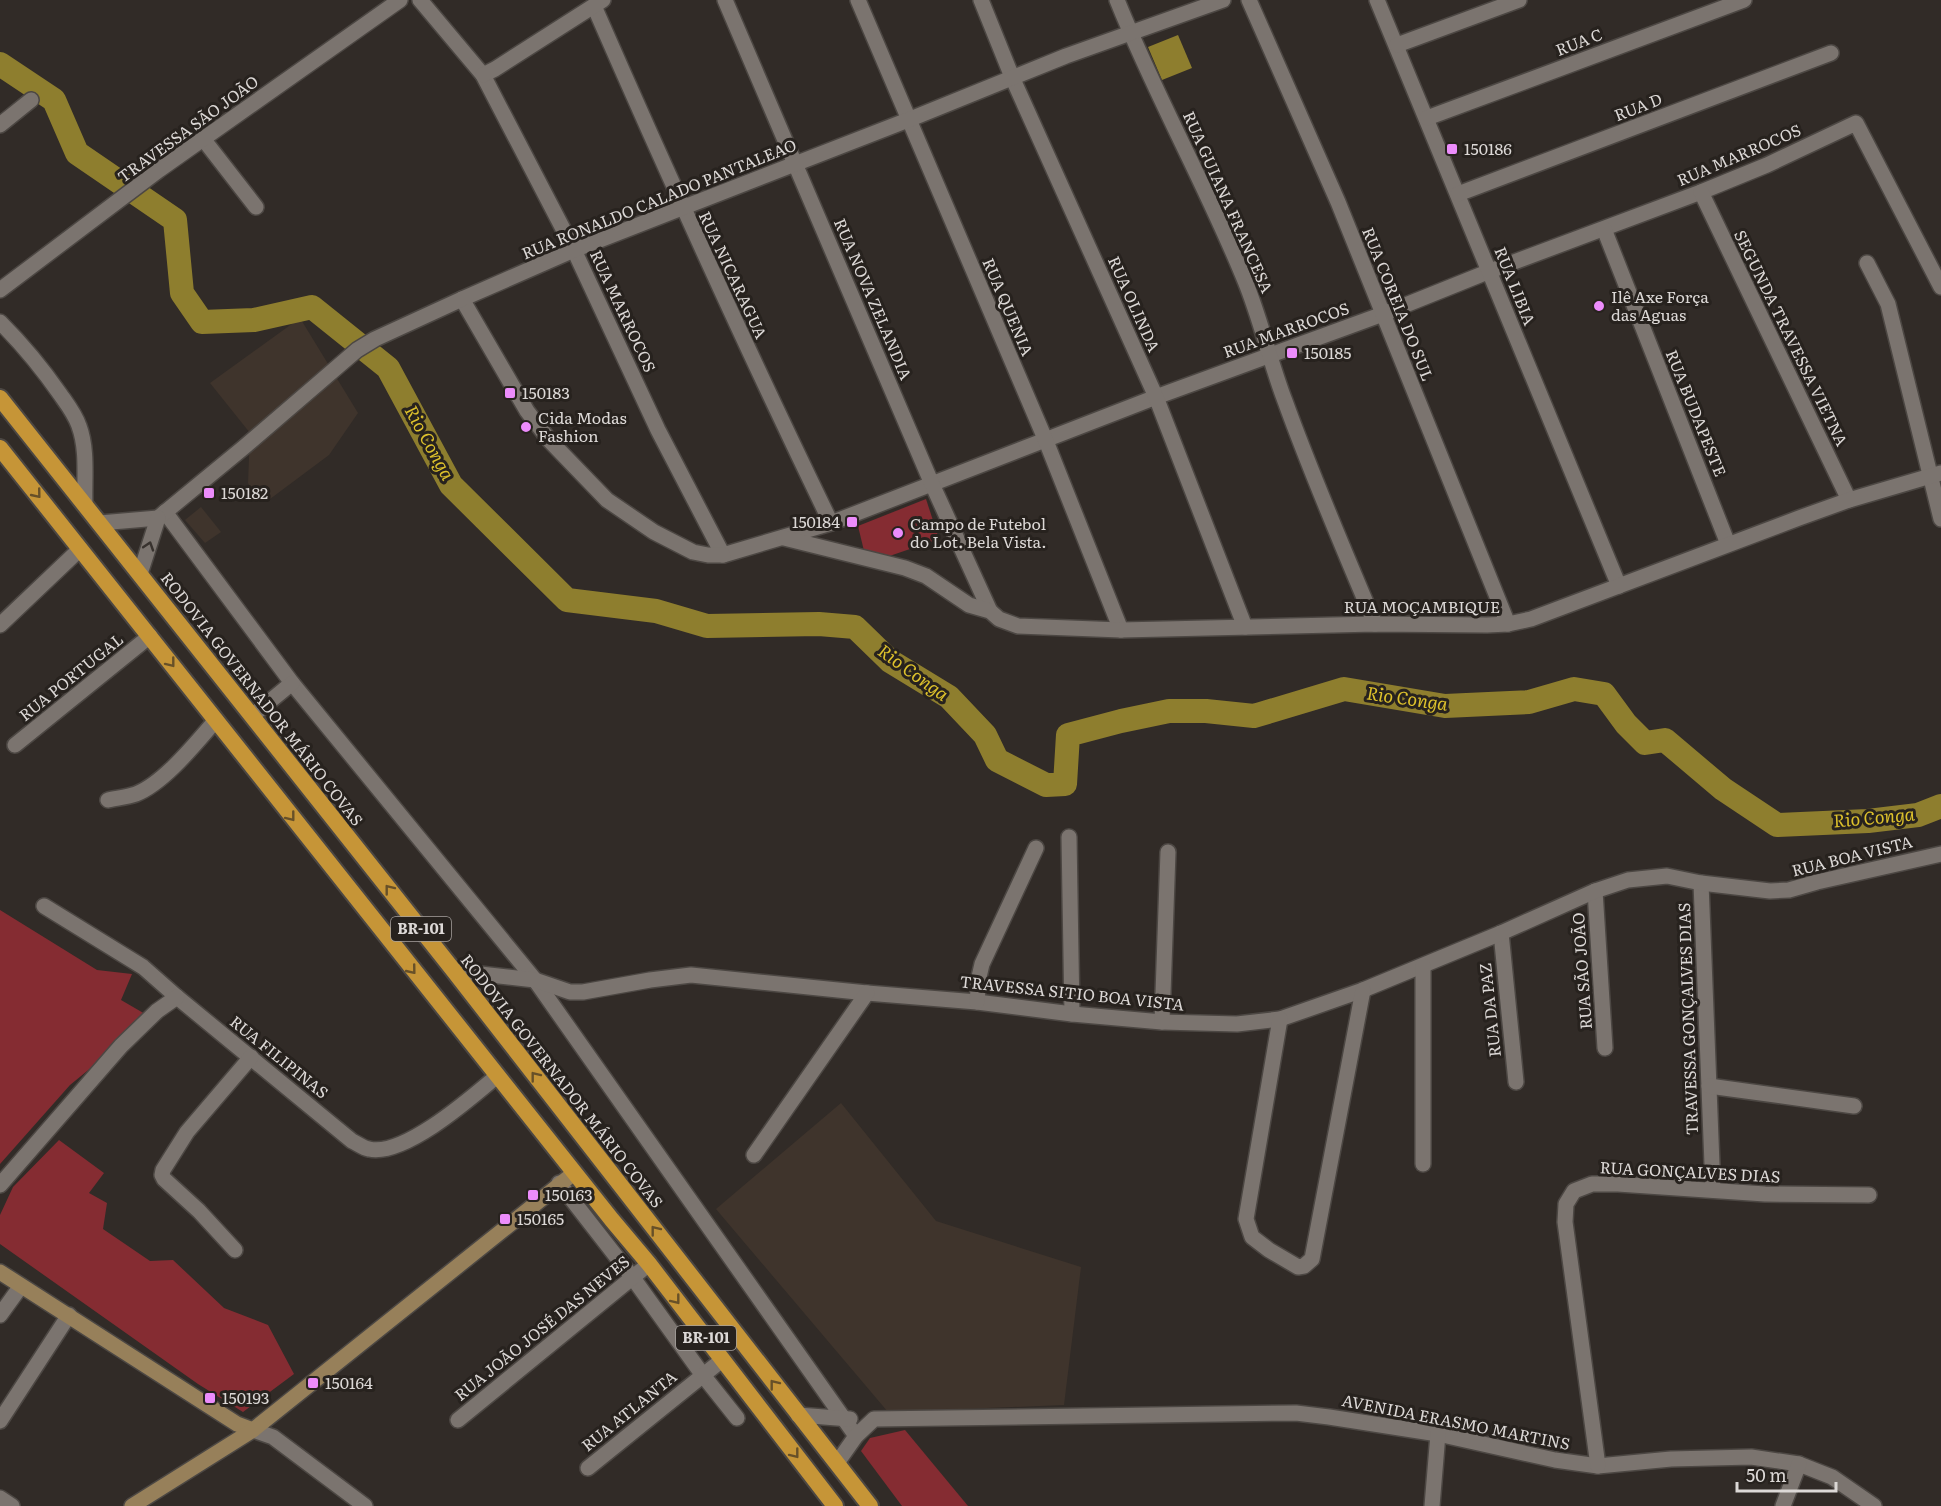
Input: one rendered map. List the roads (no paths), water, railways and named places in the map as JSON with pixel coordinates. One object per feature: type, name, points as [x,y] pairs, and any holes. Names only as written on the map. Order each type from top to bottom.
[{"type":"highway","name":"RODOVIA GOVERNADOR MÁRIO COVAS","points":[[0,398],[454,971],[870,1506]]},
{"type":"highway","name":"BR-101","points":[[0,448],[574,1173],[649,1264],[835,1506]]},
{"type":"main road","points":[[132,1506],[253,1430],[574,1173]]},
{"type":"main road","points":[[0,1272],[237,1424],[253,1430]]},
{"type":"street","name":"TRAVESSA SÃO JOÃO","points":[[0,290],[159,171],[400,0]]},
{"type":"street","name":"RUA MARROCOS","points":[[420,0],[483,75],[574,250],[658,430],[723,555]]},
{"type":"street","name":"RUA NOVA ZELANDIA","points":[[725,0],[932,484],[990,611]]},
{"type":"street","name":"RUA QUENIA","points":[[858,0],[1046,441],[1120,630]]},
{"type":"street","name":"RUA OLINDA","points":[[981,0],[1012,77],[1156,397],[1245,627]]},
{"type":"street","name":"RUA GUIANA FRANCESA","points":[[1117,0],[1245,282],[1302,447],[1375,624]]},
{"type":"street","name":"RUA RONALDO CALADO PANTALEAO","points":[[162,515],[357,350],[375,339],[574,250],[1066,56],[1223,0]]},
{"type":"street","name":"RUA COREIA DO SUL","points":[[1249,0],[1338,202],[1508,624]]},
{"type":"street","name":"RUA LIBIA","points":[[1377,0],[1619,586]]},
{"type":"street","points":[[1397,45],[1519,0]]},
{"type":"street","name":"RUA C","points":[[1427,118],[1744,0]]},
{"type":"street","points":[[483,75],[598,3]]},
{"type":"street","name":"RUA NICARAGUA","points":[[598,3],[682,208],[752,361],[831,524]]},
{"type":"street","name":"RUA D","points":[[1458,194],[1831,53]]},
{"type":"street","points":[[0,125],[31,100]]},
{"type":"street","name":"RUA MARROCOS","points":[[462,299],[527,411],[550,441],[608,500],[654,532],[693,552],[723,555],[831,524],[1156,397],[1383,314],[1490,271],[1701,192],[1767,165],[1856,123],[1941,287]]},
{"type":"street","points":[[204,140],[256,207]]},
{"type":"street","name":"SEGUNDA TRAVESSA VIETNA","points":[[1701,192],[1849,500]]},
{"type":"street","name":"RUA BUDAPESTE","points":[[1604,229],[1728,544]]},
{"type":"street","points":[[1867,263],[1888,304],[1935,474],[1941,519]]},
{"type":"street","points":[[0,322],[45,373],[72,411],[79,426],[83,445],[85,505]]},
{"type":"street","name":"RUA MOÇAMBIQUE","points":[[784,538],[905,568],[926,576],[969,605],[990,611],[999,619],[1018,626],[1120,630],[1375,624],[1508,624],[1531,619],[1849,500],[1935,474]]},
{"type":"street","points":[[100,524],[162,515]]},
{"type":"street","points":[[140,574],[162,515]]},
{"type":"street","points":[[162,515],[292,683],[534,980],[856,1436]]},
{"type":"street","points":[[0,625],[80,549]]},
{"type":"street","name":"RUA PORTUGAL","points":[[15,745],[150,636]]},
{"type":"street","points":[[252,716],[292,683]]},
{"type":"street","points":[[108,800],[137,794],[157,781],[180,760],[216,720]]},
{"type":"street","points":[[1069,837],[1072,1014]]},
{"type":"street","points":[[977,1002],[982,964],[1036,848]]},
{"type":"street","points":[[1162,1022],[1168,852]]},
{"type":"street","name":"RUA BOA VISTA","points":[[1770,891],[1789,890],[1941,854]]},
{"type":"street","name":"TRAVESSA SITIO BOA VISTA","points":[[454,971],[534,980],[556,989],[583,993],[650,980],[691,975],[977,1002],[1072,1014],[1162,1022],[1237,1024],[1280,1019],[1363,990],[1595,891],[1628,880],[1667,876],[1701,883],[1770,891]]},
{"type":"street","name":"TRAVESSA GONÇALVES DIAS","points":[[1701,883],[1713,1190]]},
{"type":"street","name":"RUA SÃO JOÃO","points":[[1595,891],[1605,1048]]},
{"type":"street","name":"RUA FILIPINAS","points":[[44,906],[143,968],[352,1141],[370,1149],[386,1148],[412,1138],[441,1122],[497,1076]]},
{"type":"street","name":"RUA DA PAZ","points":[[1501,933],[1516,1082]]},
{"type":"street","points":[[1423,966],[1423,1164]]},
{"type":"street","points":[[1280,1019],[1246,1219],[1252,1237],[1298,1267],[1304,1266],[1312,1259],[1363,990]]},
{"type":"street","points":[[754,1155],[867,993]]},
{"type":"street","points":[[0,1185],[121,1046],[157,1011],[177,997]]},
{"type":"street","points":[[236,1250],[162,1175],[187,1132],[251,1058]]},
{"type":"street","points":[[1708,1086],[1854,1106]]},
{"type":"street","points":[[560,1183],[737,1418]]},
{"type":"street","name":"RUA GONÇALVES DIAS","points":[[1598,1466],[1565,1222],[1566,1204],[1574,1191],[1592,1184],[1618,1184],[1765,1194],[1869,1196]]},
{"type":"street","name":"RUA JOÃO JOSÉ DAS NEVES","points":[[458,1420],[649,1264]]},
{"type":"street","points":[[0,1315],[21,1286]]},
{"type":"street","points":[[0,1421],[69,1315]]},
{"type":"street","name":"RUA ATLANTA","points":[[588,1468],[722,1360]]},
{"type":"street","name":"AVENIDA ERASMO MARTINS","points":[[798,1415],[874,1419],[1296,1413],[1438,1434],[1556,1460],[1598,1466],[1751,1457],[1799,1464],[1832,1477],[1874,1506]]},
{"type":"street","points":[[837,1463],[856,1436],[874,1419]]},
{"type":"street","points":[[253,1430],[273,1437],[365,1506]]},
{"type":"street","points":[[1432,1506],[1438,1434]]},
{"type":"street","points":[[1783,1506],[1799,1464]]},
{"type":"street","points":[[0,1498],[12,1506]]},
{"type":"waterway","name":"Rio Conga","points":[[0,64],[54,100],[77,153],[175,220],[182,293],[202,322],[254,320],[312,307],[388,368],[451,485],[567,600],[656,611],[707,626],[819,624],[855,627],[890,661],[949,697],[985,735],[997,760],[1046,785],[1065,784],[1068,735],[1169,711],[1206,711],[1254,716],[1344,689],[1445,706],[1529,702],[1574,689],[1604,694],[1626,724],[1645,743],[1665,740],[1723,789],[1777,825],[1868,821],[1918,815],[1941,806]]},
{"type":"place","name":"150186","points":[[1452,149]]},
{"type":"place","name":"Ilê Axe Força das Aguas","points":[[1599,306]]},
{"type":"place","name":"150185","points":[[1292,353]]},
{"type":"place","name":"150183","points":[[510,393]]},
{"type":"place","name":"Cida Modas Fashion","points":[[526,427]]},
{"type":"place","name":"150182","points":[[209,493]]},
{"type":"place","name":"150184","points":[[852,522]]},
{"type":"place","name":"Campo de Futebol do Lot. Bela Vista.","points":[[898,533]]},
{"type":"place","name":"150163","points":[[533,1195]]},
{"type":"place","name":"150165","points":[[505,1219]]},
{"type":"place","name":"150164","points":[[313,1383]]},
{"type":"place","name":"150193","points":[[210,1398]]}]
